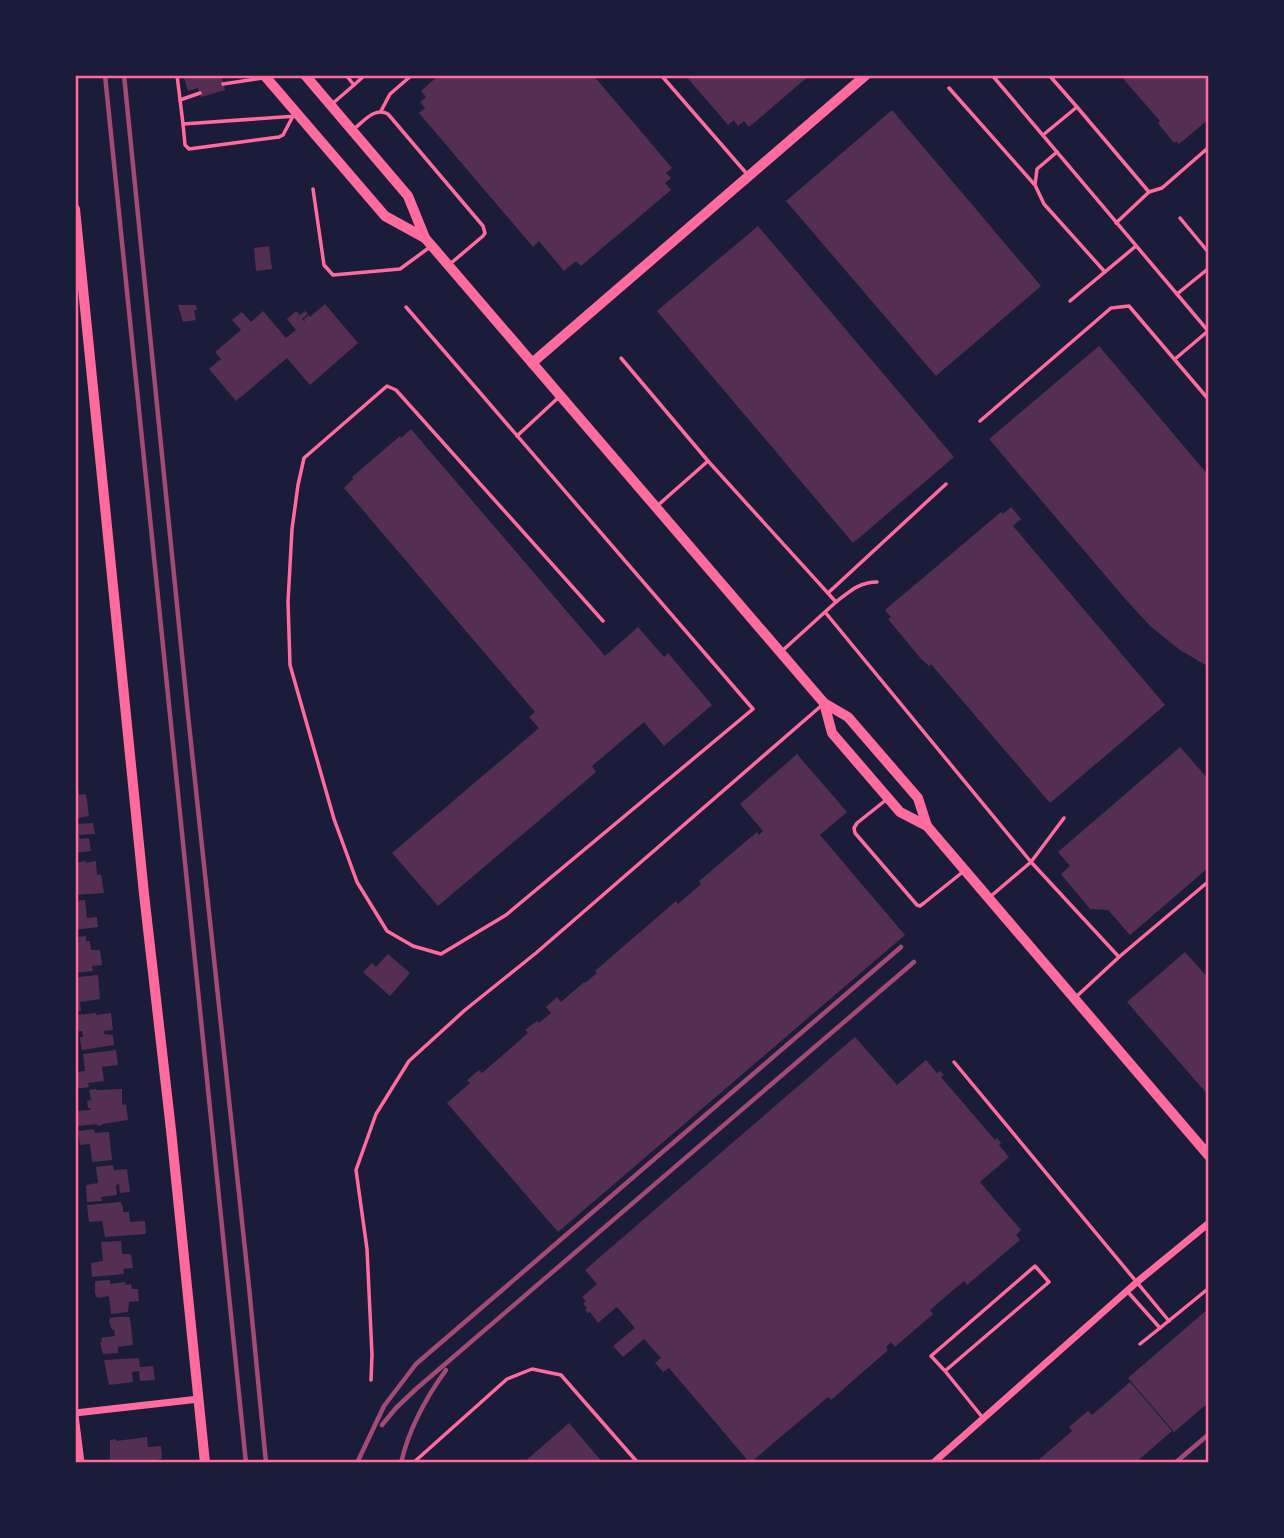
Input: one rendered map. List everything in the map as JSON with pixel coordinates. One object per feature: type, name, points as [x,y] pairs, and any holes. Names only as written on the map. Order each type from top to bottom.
[{"type":"main road","points":[[305,75],[408,196],[429,242],[824,703],[849,717],[918,798],[927,826]]},
{"type":"main road","points":[[265,76],[296,116],[385,216],[429,242]]},
{"type":"main road","points":[[75,209],[205,1463]]},
{"type":"main road","points":[[824,703],[832,733],[887,798],[900,812],[927,826],[1209,1156]]},
{"type":"street","points":[[531,363],[866,75]]},
{"type":"street","points":[[933,1463],[1137,1282],[1209,1223]]},
{"type":"street","points":[[81,1463],[75,1414],[199,1399]]},
{"type":"lane","points":[[177,75],[185,145],[189,149],[279,137],[296,116]]},
{"type":"lane","points":[[346,75],[354,85]]},
{"type":"lane","points":[[331,105],[365,75]]},
{"type":"lane","points":[[352,130],[371,115],[381,111],[390,94],[412,75]]},
{"type":"lane","points":[[661,75],[748,176]]},
{"type":"lane","points":[[992,75],[1208,332],[1175,359]]},
{"type":"lane","points":[[1049,75],[1149,192]]},
{"type":"lane","points":[[223,84],[265,76]]},
{"type":"lane","points":[[949,88],[1035,185],[1044,204],[1105,272]]},
{"type":"lane","points":[[180,100],[200,93]]},
{"type":"lane","points":[[1042,135],[1077,107]]},
{"type":"lane","points":[[381,111],[388,114],[484,226],[483,236],[449,265]]},
{"type":"lane","points":[[183,124],[296,116]]},
{"type":"lane","points":[[1116,223],[1149,192],[1162,188],[1209,146]]},
{"type":"lane","points":[[1035,185],[1037,169],[1057,152]]},
{"type":"lane","points":[[313,189],[324,265],[333,275],[400,268],[429,242]]},
{"type":"lane","points":[[1180,218],[1209,253]]},
{"type":"lane","points":[[1070,301],[1136,246]]},
{"type":"lane","points":[[1177,294],[1209,268]]},
{"type":"lane","points":[[980,421],[1111,308],[1129,306],[1209,400]]},
{"type":"lane","points":[[406,307],[753,709],[506,915],[441,954],[413,946],[387,931],[357,882],[334,819],[290,665],[288,602],[292,528],[304,458],[387,386],[396,390],[603,621]]},
{"type":"lane","points":[[621,358],[708,461],[836,602]]},
{"type":"lane","points":[[517,436],[560,396]]},
{"type":"lane","points":[[656,507],[708,461]]},
{"type":"lane","points":[[828,593],[946,484]]},
{"type":"lane","points":[[780,652],[855,587],[866,582],[877,582]]},
{"type":"lane","points":[[825,612],[1031,862],[1119,957]]},
{"type":"lane","points":[[371,1380],[367,1249],[356,1170],[376,1114],[408,1061],[824,703]]},
{"type":"lane","points":[[887,798],[854,828],[855,833],[917,905],[920,906],[965,870]]},
{"type":"lane","points":[[988,898],[1031,862],[1064,818]]},
{"type":"lane","points":[[1074,999],[1209,881]]},
{"type":"lane","points":[[954,1062],[1168,1321]]},
{"type":"lane","points":[[945,1371],[1049,1282],[1035,1266],[931,1356],[983,1418]]},
{"type":"lane","points":[[1140,1344],[1209,1288]]},
{"type":"lane","points":[[1127,1292],[1160,1328]]},
{"type":"lane","points":[[413,1463],[507,1379],[532,1369],[561,1375],[638,1463]]},
{"type":"building","points":[[183,75],[221,75],[225,90],[201,97],[198,88],[188,91]]},
{"type":"building","points":[[439,75],[593,75],[672,168],[666,173],[671,178],[665,183],[671,190],[581,266],[576,261],[564,271],[539,241],[533,247],[419,113],[425,108],[420,102],[426,97],[421,91]]},
{"type":"building","points":[[685,75],[810,75],[749,127],[744,121],[738,126],[734,120],[728,125]]},
{"type":"building","points":[[1120,75],[1209,75],[1209,119],[1179,144],[1176,141],[1174,143],[1158,123],[1160,121]]},
{"type":"building","points":[[892,110],[1041,286],[936,376],[786,201]]},
{"type":"building","points":[[758,226],[954,457],[853,543],[657,311]]},
{"type":"building","points":[[269,246],[272,269],[256,271],[254,248]]},
{"type":"building","points":[[325,304],[358,343],[310,385],[287,358],[236,401],[209,369],[221,359],[215,352],[241,330],[232,320],[242,312],[251,322],[263,311],[286,338],[296,330],[287,319],[296,311],[300,315],[305,311],[308,314],[302,319],[305,322],[304,319]]},
{"type":"building","points":[[178,305],[196,305],[196,320],[183,322]]},
{"type":"building","points":[[1099,346],[1209,476],[1209,667],[1180,650],[1150,626],[989,439]]},
{"type":"building","points":[[411,429],[605,656],[638,627],[664,657],[668,653],[712,705],[664,746],[644,722],[592,766],[596,772],[438,906],[392,853],[539,728],[529,717],[535,712],[344,488],[352,477]]},
{"type":"building","points":[[1011,507],[1021,519],[1013,526],[1165,705],[1050,803],[931,664],[929,666],[922,660],[888,619],[891,617],[885,610],[1001,512],[1003,514]]},
{"type":"building","points":[[1180,747],[1209,780],[1209,867],[1130,935],[1108,910],[1090,909],[1061,874],[1070,866],[1058,852]]},
{"type":"building","points":[[797,754],[847,812],[820,835],[905,935],[558,1232],[447,1103],[470,1083],[467,1080],[479,1070],[482,1073],[528,1033],[525,1030],[551,1013],[546,1007],[557,997],[561,1002],[585,983],[597,973],[595,971],[676,901],[678,904],[701,884],[699,881],[757,832],[759,835],[763,831],[740,804]]},
{"type":"building","points":[[75,786],[78,786],[79,795],[86,794],[89,816],[75,819]]},
{"type":"building","points":[[93,823],[95,834],[79,835],[80,839],[89,838],[91,851],[75,853],[75,824]]},
{"type":"building","points":[[96,861],[97,875],[101,874],[104,893],[75,895],[75,863]]},
{"type":"building","points":[[85,900],[87,918],[97,917],[98,927],[75,930],[75,901]]},
{"type":"building","points":[[86,936],[91,950],[100,950],[102,965],[92,966],[93,971],[75,973],[75,942],[79,942],[78,937]]},
{"type":"building","points":[[1185,952],[1209,979],[1209,1096],[1127,1002]]},
{"type":"building","points":[[388,954],[410,973],[390,996],[363,972],[372,963],[376,967]]},
{"type":"building","points":[[98,975],[100,999],[80,1002],[81,1011],[75,1012],[78,977]]},
{"type":"building","points":[[111,1013],[113,1030],[104,1031],[104,1034],[113,1035],[114,1045],[82,1050],[82,1031],[75,1032],[75,1015]]},
{"type":"building","points":[[855,1037],[897,1085],[926,1060],[937,1073],[940,1071],[944,1075],[941,1077],[995,1140],[997,1138],[1009,1157],[980,1182],[1021,1230],[1016,1235],[1020,1240],[967,1285],[964,1281],[930,1310],[933,1314],[895,1347],[891,1342],[886,1347],[888,1350],[831,1400],[828,1397],[750,1463],[669,1368],[663,1372],[655,1363],[661,1358],[644,1339],[623,1357],[613,1346],[635,1328],[617,1307],[598,1323],[590,1312],[585,1310],[587,1308],[583,1304],[586,1301],[582,1297],[597,1284],[585,1270]]},
{"type":"building","points":[[116,1050],[118,1065],[102,1067],[104,1081],[88,1083],[89,1087],[75,1089],[75,1072],[85,1071],[83,1054]]},
{"type":"building","points":[[122,1089],[122,1105],[126,1104],[128,1120],[97,1126],[78,1126],[76,1111],[91,1110],[87,1101],[91,1100],[89,1090]]},
{"type":"building","points":[[94,1129],[95,1133],[109,1132],[112,1160],[92,1162],[90,1144],[80,1145],[78,1131]]},
{"type":"building","points":[[113,1165],[114,1170],[127,1169],[130,1192],[120,1193],[119,1184],[116,1185],[117,1195],[101,1197],[102,1201],[87,1202],[86,1185],[98,1183],[96,1167]]},
{"type":"building","points":[[121,1202],[123,1212],[129,1212],[130,1222],[145,1221],[146,1234],[105,1237],[102,1221],[89,1222],[87,1205]]},
{"type":"building","points":[[121,1241],[122,1254],[131,1254],[133,1268],[123,1269],[124,1274],[92,1277],[91,1263],[103,1261],[101,1242]]},
{"type":"building","points":[[110,1280],[110,1284],[125,1282],[126,1285],[131,1284],[132,1289],[138,1289],[139,1301],[129,1302],[128,1312],[111,1314],[109,1296],[97,1298],[95,1295],[95,1281]]},
{"type":"building","points":[[1209,1308],[1209,1402],[1174,1432],[1128,1378]]},
{"type":"building","points":[[115,1317],[130,1317],[133,1345],[118,1347],[118,1353],[103,1354],[101,1338],[115,1336],[109,1321]]},
{"type":"building","points":[[139,1358],[140,1367],[153,1366],[155,1380],[140,1381],[139,1371],[132,1372],[133,1382],[109,1385],[104,1360]]},
{"type":"building","points":[[1130,1382],[1172,1431],[1135,1463],[1035,1463],[1072,1431],[1069,1427],[1088,1411],[1092,1415]]},
{"type":"building","points":[[569,1423],[603,1463],[523,1463]]},
{"type":"building","points":[[147,1437],[148,1447],[161,1446],[162,1459],[110,1463],[110,1440]]},
{"type":"railway","points":[[105,75],[246,1463]]},
{"type":"railway","points":[[124,75],[266,1463]]},
{"type":"railway","points":[[357,1463],[384,1406],[416,1364],[901,947]]},
{"type":"railway","points":[[382,1425],[416,1389],[914,962]]},
{"type":"railway","points":[[401,1463],[419,1414],[446,1370]]},
{"type":"railway","points":[[1175,1463],[1209,1434]]}]
